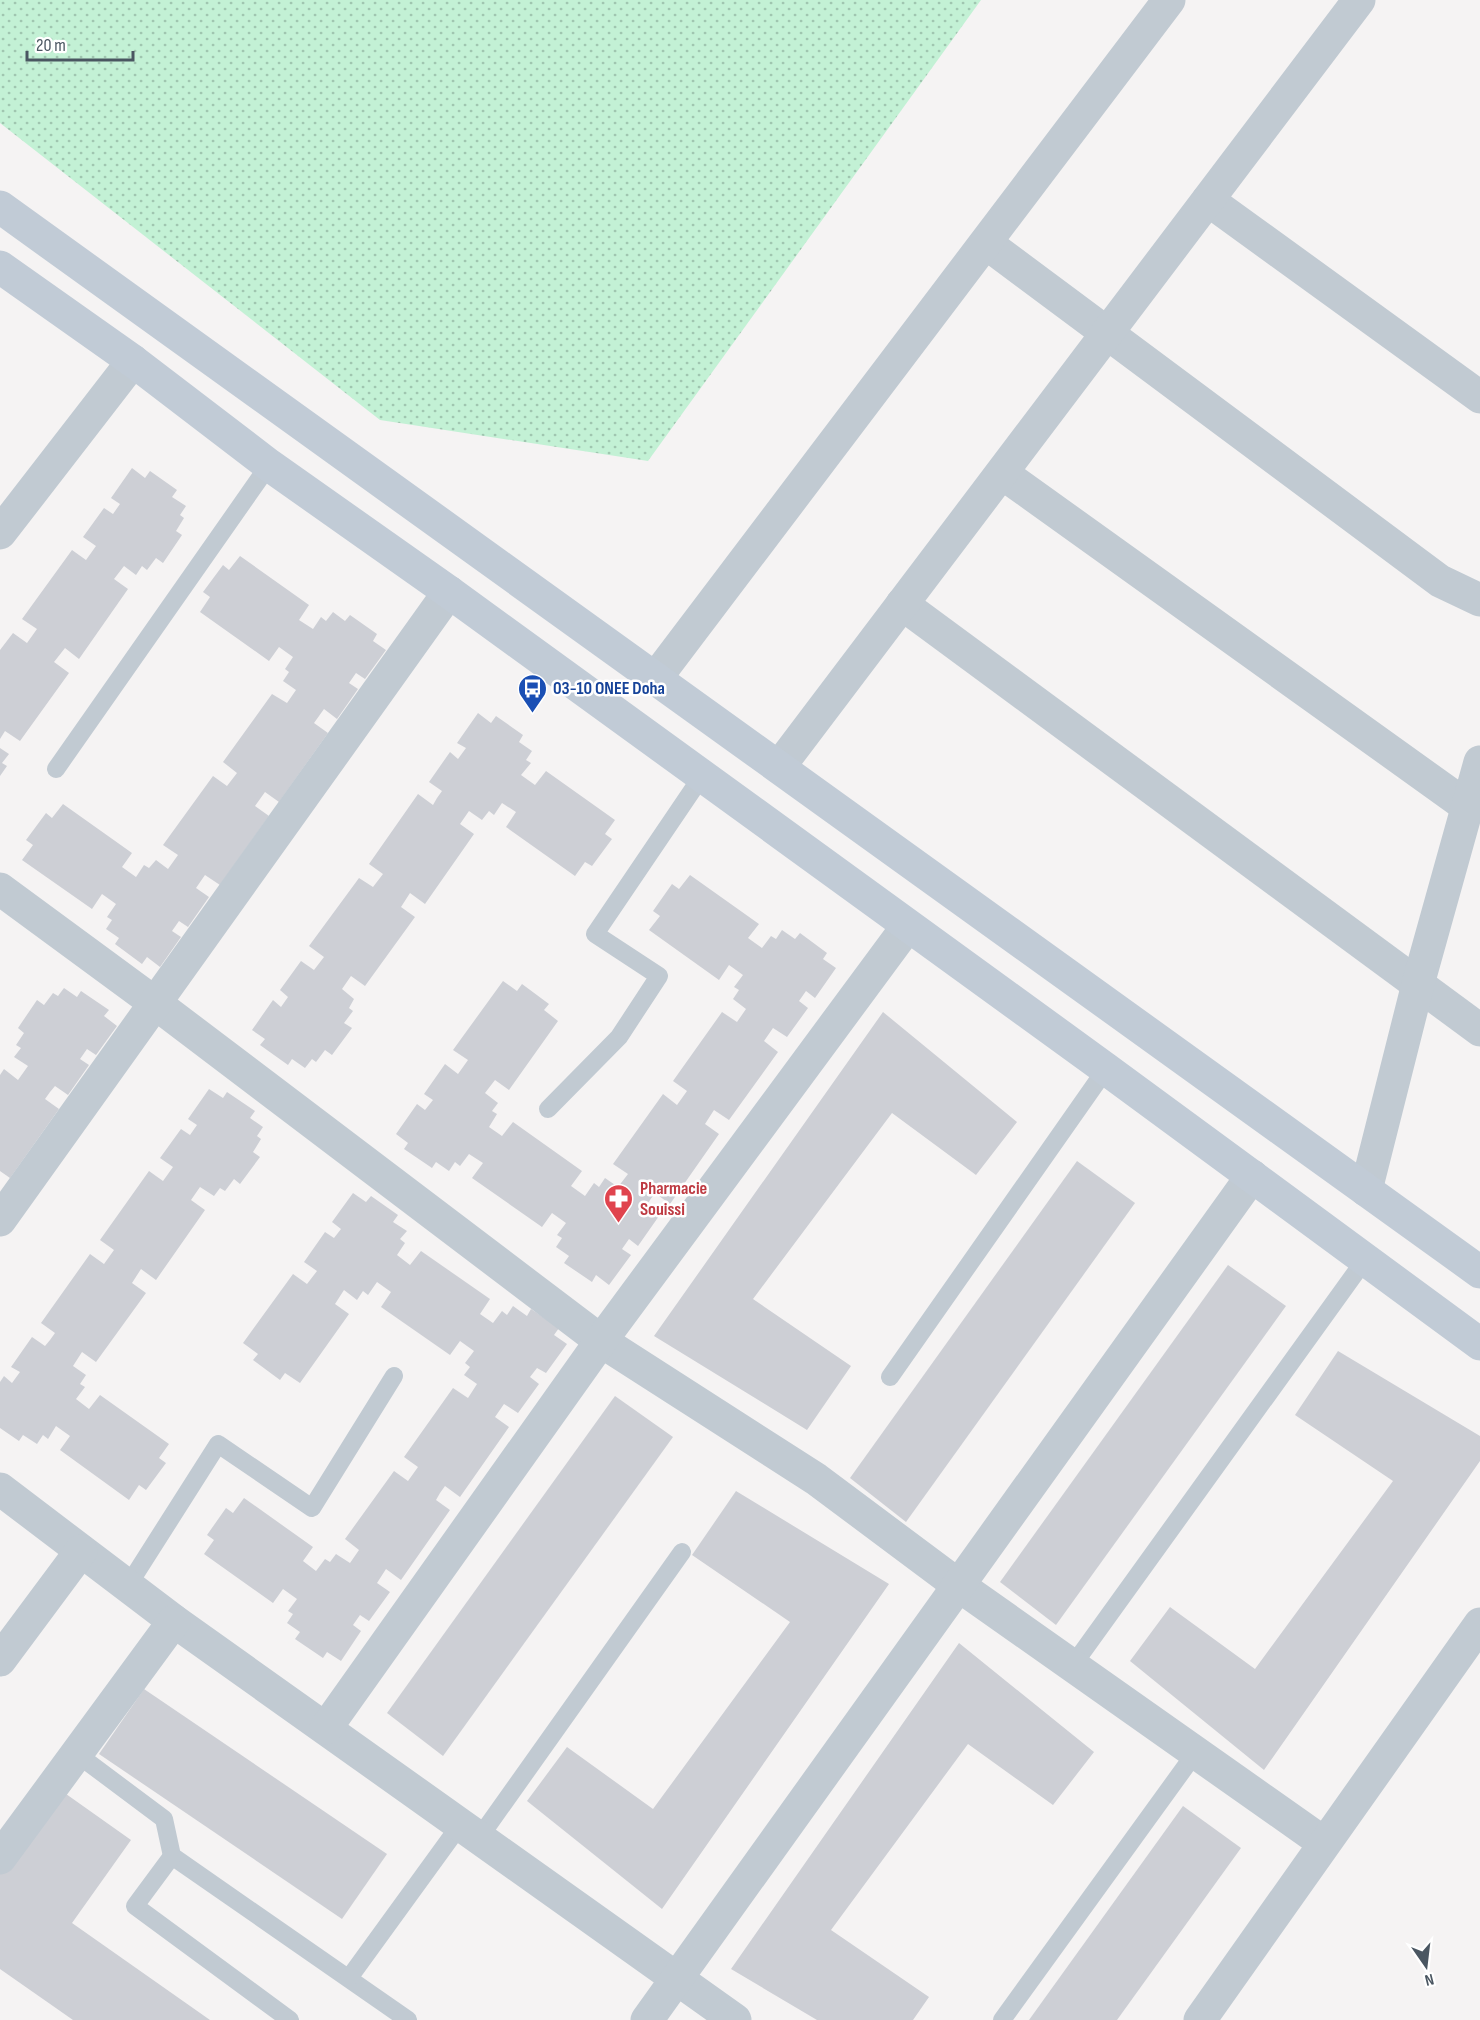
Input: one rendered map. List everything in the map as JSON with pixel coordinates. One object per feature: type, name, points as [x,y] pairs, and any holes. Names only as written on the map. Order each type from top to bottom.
[{"type":"street","points":[[655,679],[1169,0]]},
{"type":"street","points":[[779,767],[1359,0]]},
{"type":"street","points":[[1208,200],[1480,397]]},
{"type":"street","points":[[0,207],[1480,1272]]},
{"type":"street","points":[[986,243],[1440,581],[1480,600]]},
{"type":"street","points":[[0,267],[133,361],[269,465],[449,592],[907,927],[1106,1069],[1364,1261],[1480,1344]]},
{"type":"street","points":[[0,533],[133,361]]},
{"type":"street","points":[[1002,473],[1468,807]]},
{"type":"street","points":[[0,1220],[449,592]]},
{"type":"street","points":[[902,604],[1480,1030]]},
{"type":"street","points":[[1366,1190],[1418,984],[1480,762]]},
{"type":"street","points":[[0,889],[156,1003],[602,1341],[816,1479],[958,1585],[1324,1843]]},
{"type":"street","points":[[326,1728],[602,1341],[907,927]]},
{"type":"street","points":[[647,2020],[1252,1176]]},
{"type":"street","points":[[0,1489],[81,1551],[129,1584],[174,1621],[735,2020]]},
{"type":"street","points":[[0,1660],[81,1551]]},
{"type":"street","points":[[0,1858],[174,1621]]},
{"type":"street","points":[[1200,2020],[1480,1624]]},
{"type":"lane","points":[[56,769],[269,465]]},
{"type":"lane","points":[[548,1109],[619,1037],[659,976],[595,934],[702,776]]},
{"type":"lane","points":[[890,1377],[1106,1069]]},
{"type":"lane","points":[[1073,1665],[1364,1261]]},
{"type":"lane","points":[[129,1584],[219,1444],[312,1508],[394,1376]]},
{"type":"lane","points":[[349,1978],[469,1832],[682,1552]]},
{"type":"lane","points":[[1002,2020],[1196,1752]]},
{"type":"lane","points":[[77,1754],[164,1819],[172,1856],[408,2020]]},
{"type":"lane","points":[[172,1856],[135,1906],[290,2020]]},
{"type":"green space","points":[[0,0],[981,0],[648,461],[380,420],[0,123]]},
{"type":"building","points":[[132,468],[145,478],[150,471],[177,490],[172,497],[186,506],[180,515],[184,518],[176,531],[182,535],[163,563],[156,558],[147,570],[142,566],[136,575],[124,566],[114,579],[128,589],[79,659],[65,648],[54,662],[69,673],[20,741],[5,731],[0,739],[0,650],[13,633],[27,643],[37,629],[22,619],[72,550],[86,560],[96,546],[83,537],[104,508],[113,514],[120,504],[111,498]]},
{"type":"building","points":[[240,556],[309,605],[299,620],[313,629],[321,617],[326,621],[333,612],[345,621],[350,615],[377,634],[373,641],[386,650],[365,679],[356,673],[349,683],[358,689],[337,719],[324,709],[314,723],[328,733],[279,802],[265,792],[255,806],[269,816],[220,885],[205,875],[196,888],[209,897],[188,927],[179,921],[172,931],[181,937],[160,967],[147,957],[142,964],[115,944],[119,938],[106,929],[112,920],[107,917],[116,904],[102,894],[92,909],[22,860],[33,845],[26,840],[46,813],[52,818],[63,804],[132,853],[122,867],[136,877],[144,865],[149,868],[156,860],[168,869],[178,855],[163,845],[213,776],[227,786],[237,773],[223,762],[272,694],[287,703],[296,690],[283,681],[289,672],[285,669],[293,657],[279,647],[269,661],[200,612],[210,597],[203,592],[223,565],[229,570]]},
{"type":"building","points":[[478,713],[491,723],[496,716],[523,735],[519,742],[532,751],[526,760],[531,763],[521,775],[535,785],[546,771],[615,820],[605,834],[612,839],[592,866],[585,862],[575,876],[506,827],[516,812],[502,803],[494,815],[489,811],[482,820],[469,811],[460,824],[474,834],[425,904],[410,893],[401,907],[415,917],[365,986],[351,976],[342,989],[354,999],[349,1008],[353,1011],[344,1023],[352,1028],[332,1055],[325,1050],[316,1062],[312,1059],[305,1068],[292,1059],[288,1065],[260,1045],[265,1039],[252,1030],[273,1000],[281,1007],[288,997],[280,990],[301,961],[314,970],[324,957],[309,946],[359,878],[373,887],[383,874],[369,864],[418,794],[433,805],[442,791],[429,782],[450,752],[458,759],[466,748],[457,743]]},
{"type":"building","points":[[0,748],[9,754],[2,763],[7,766],[0,776]]},
{"type":"building","points":[[690,875],[759,924],[748,938],[762,948],[771,936],[776,939],[782,930],[795,939],[800,933],[827,953],[823,959],[836,968],[815,998],[806,991],[799,1001],[808,1008],[787,1037],[773,1028],[764,1041],[778,1052],[729,1120],[714,1110],[705,1124],[719,1134],[670,1204],[655,1193],[646,1207],[659,1216],[638,1246],[629,1239],[622,1249],[631,1255],[609,1285],[596,1275],[592,1282],[564,1263],[569,1256],[556,1247],[562,1238],[557,1235],[566,1223],[552,1213],[542,1227],[472,1178],[483,1163],[469,1154],[460,1166],[455,1162],[449,1171],[436,1162],[432,1168],[404,1149],[408,1143],[396,1134],[417,1104],[425,1110],[433,1100],[424,1094],[445,1064],[458,1074],[468,1060],[453,1050],[503,981],[517,991],[522,984],[549,1004],[544,1010],[558,1021],[509,1090],[495,1080],[485,1093],[498,1103],[492,1111],[497,1114],[489,1127],[502,1136],[513,1122],[582,1171],[571,1186],[585,1196],[594,1183],[599,1187],[605,1178],[618,1187],[628,1174],[613,1164],[663,1094],[677,1105],[687,1091],[673,1081],[722,1012],[737,1022],[746,1009],[733,999],[739,990],[734,987],[743,975],[729,965],[719,980],[649,930],[660,916],[653,911],[672,884],[679,889]]},
{"type":"building","points":[[64,988],[77,997],[81,991],[109,1010],[104,1016],[117,1026],[96,1055],[87,1049],[80,1059],[89,1065],[68,1095],[55,1086],[45,1099],[59,1109],[10,1178],[0,1171],[0,1075],[4,1069],[18,1080],[28,1066],[14,1057],[21,1048],[16,1045],[24,1033],[18,1028],[37,1000],[44,1005],[53,993],[58,996]]},
{"type":"building","points":[[883,1012],[1017,1122],[976,1175],[892,1113],[753,1299],[851,1366],[807,1430],[654,1336]]},
{"type":"building","points":[[209,1089],[223,1098],[227,1092],[255,1111],[250,1118],[263,1127],[257,1136],[261,1139],[253,1152],[260,1157],[240,1184],[234,1179],[225,1191],[220,1188],[214,1196],[200,1187],[191,1200],[205,1210],[156,1280],[141,1269],[132,1283],[146,1293],[96,1362],[82,1352],[73,1366],[86,1375],[80,1384],[85,1387],[76,1399],[89,1409],[100,1395],[169,1444],[159,1458],[166,1463],[146,1490],[139,1485],[129,1500],[60,1450],[70,1436],[56,1426],[48,1439],[43,1435],[37,1444],[23,1435],[19,1441],[0,1428],[0,1382],[4,1376],[12,1383],[20,1372],[11,1367],[32,1337],[45,1346],[55,1333],[41,1323],[90,1254],[104,1264],[114,1250],[100,1240],[149,1171],[163,1181],[173,1167],[160,1158],[181,1129],[190,1135],[197,1125],[188,1119]]},
{"type":"building","points":[[1077,1161],[1135,1203],[906,1522],[850,1478]]},
{"type":"building","points":[[353,1193],[366,1202],[371,1196],[398,1215],[393,1222],[407,1231],[400,1239],[405,1243],[397,1255],[410,1265],[421,1251],[490,1299],[480,1314],[493,1323],[502,1311],[507,1315],[513,1306],[527,1316],[531,1309],[559,1328],[554,1335],[567,1344],[546,1373],[537,1368],[530,1377],[539,1384],[518,1413],[504,1404],[495,1417],[509,1427],[460,1497],[445,1486],[440,1493],[436,1500],[450,1510],[401,1580],[386,1569],[377,1583],[390,1592],[369,1621],[360,1615],[353,1625],[361,1631],[341,1661],[327,1652],[323,1658],[295,1639],[300,1632],[287,1623],[293,1614],[288,1611],[297,1599],[283,1589],[273,1603],[204,1554],[214,1540],[207,1535],[226,1508],[233,1513],[244,1498],[313,1547],[303,1561],[316,1571],[325,1559],[330,1562],[336,1554],[350,1563],[359,1550],[345,1539],[394,1471],[408,1481],[418,1467],[404,1457],[453,1388],[468,1398],[477,1384],[464,1375],[470,1367],[465,1363],[474,1351],[460,1341],[450,1355],[381,1307],[391,1292],[377,1282],[368,1295],[363,1291],[357,1300],[344,1290],[335,1304],[349,1314],[300,1383],[285,1373],[280,1380],[253,1360],[258,1354],[243,1343],[293,1274],[307,1284],[317,1271],[304,1262],[325,1232],[334,1238],[341,1229],[332,1222]]},
{"type":"building","points":[[1228,1265],[1286,1306],[1056,1625],[1000,1582]]},
{"type":"building","points":[[1338,1351],[1480,1436],[1480,1461],[1264,1770],[1130,1661],[1170,1607],[1255,1669],[1393,1481],[1295,1415]]},
{"type":"building","points":[[615,1396],[673,1437],[443,1756],[387,1713]]},
{"type":"building","points":[[736,1491],[889,1584],[662,1909],[527,1801],[567,1747],[653,1809],[790,1622],[692,1555]]},
{"type":"building","points":[[959,1643],[1094,1752],[1053,1805],[968,1744],[831,1930],[929,1997],[913,2020],[817,2020],[731,1969]]},
{"type":"building","points":[[144,1689],[387,1854],[342,1919],[99,1754]]},
{"type":"building","points":[[59,1789],[131,1840],[72,1923],[210,2020],[73,2020],[0,1969],[0,1871]]},
{"type":"building","points":[[1183,1806],[1241,1848],[1117,2020],[1029,2020]]},
{"type":"place","name":"03-10 ONEE Doha","points":[[532,714]]},
{"type":"place","name":"Pharmacie Souissi","points":[[619,1224]]}]
